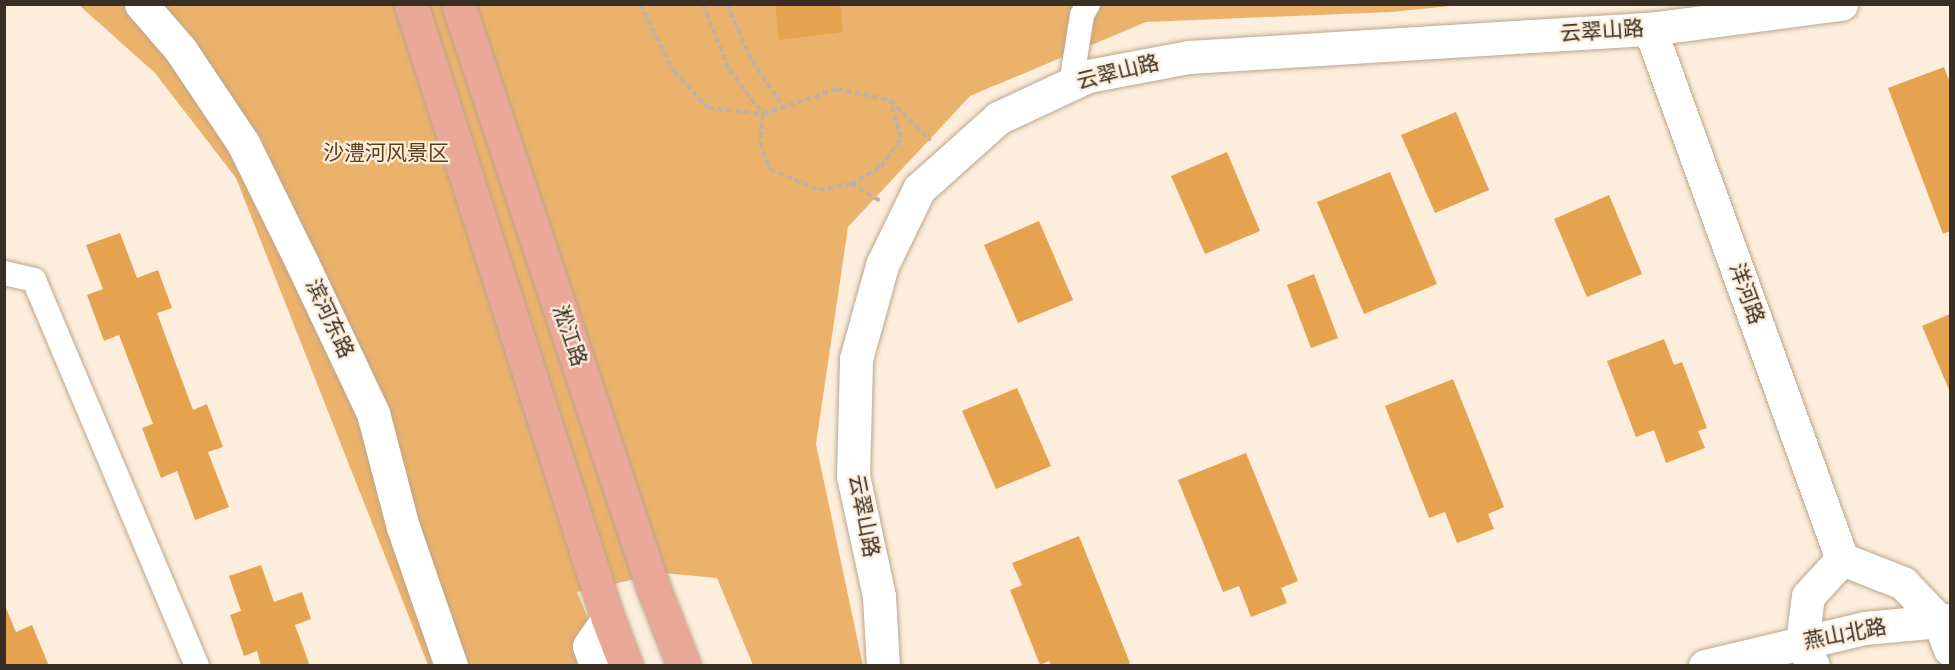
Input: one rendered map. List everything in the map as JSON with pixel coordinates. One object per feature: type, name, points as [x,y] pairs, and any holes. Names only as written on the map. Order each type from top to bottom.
[{"type":"main road","points":[[411,4],[608,619],[626,666]]},
{"type":"main road","name":"淞江路","points":[[458,4],[653,587],[684,666]]},
{"type":"street","name":"滨河东路","points":[[141,4],[180,50],[243,143],[308,274],[373,413],[403,527],[451,666]]},
{"type":"street","points":[[1071,84],[1082,15],[1088,4]]},
{"type":"street","name":"云翠山路","points":[[883,666],[879,596],[853,476],[856,359],[882,265],[920,189],[998,118],[1088,76],[1189,57],[1650,29],[1841,4]]},
{"type":"street","name":"洋河路","points":[[1650,29],[1842,559]]},
{"type":"street","points":[[4,273],[34,280],[197,666]]},
{"type":"street","points":[[1808,654],[1808,596],[1842,559],[1904,583],[1947,630]]},
{"type":"street","points":[[596,666],[589,646],[608,619]]},
{"type":"street","name":"燕山北路","points":[[1705,666],[1808,654],[1865,628],[1947,630]]},
{"type":"path","points":[[640,4],[674,72],[708,108],[763,114],[837,89],[890,100],[951,161]]},
{"type":"path","points":[[703,4],[729,70],[763,114],[760,143],[770,169],[819,189],[851,184],[881,167],[901,138],[890,100]]},
{"type":"path","points":[[727,4],[752,61],[784,107]]},
{"type":"path","points":[[851,184],[906,217]]},
{"type":"green space","name":"沙澧河风景区","points":[[79,5],[1460,5],[1391,12],[1146,22],[970,96],[848,227],[816,444],[863,666],[753,665],[717,578],[663,573],[577,592],[607,665],[428,665],[236,178],[155,73]]},
{"type":"building","points":[[775,4],[840,4],[843,32],[779,40]]},
{"type":"building","points":[[1944,67],[1950,83],[1950,231],[1943,234],[1888,88]]},
{"type":"building","points":[[1456,112],[1489,190],[1435,213],[1401,135]]},
{"type":"building","points":[[1227,152],[1260,231],[1205,254],[1171,176]]},
{"type":"building","points":[[1390,172],[1437,284],[1364,314],[1317,202]]},
{"type":"building","points":[[1609,195],[1642,274],[1587,297],[1554,219]]},
{"type":"building","points":[[1039,221],[1073,300],[1018,323],[984,245]]},
{"type":"building","points":[[120,233],[137,278],[158,270],[172,308],[157,313],[193,410],[207,404],[223,447],[208,452],[229,507],[195,520],[177,471],[161,478],[142,428],[153,424],[119,335],[104,341],[87,295],[103,289],[86,245]]},
{"type":"building","points":[[1314,274],[1338,338],[1311,348],[1287,285]]},
{"type":"building","points":[[1950,314],[1950,392],[1922,326]]},
{"type":"building","points":[[1664,339],[1674,365],[1682,362],[1707,428],[1698,431],[1705,448],[1666,463],[1654,430],[1636,437],[1607,361]]},
{"type":"building","points":[[1453,379],[1504,507],[1488,514],[1494,529],[1457,543],[1445,512],[1429,518],[1385,406]]},
{"type":"building","points":[[1017,388],[1051,466],[996,489],[962,411]]},
{"type":"building","points":[[1246,453],[1298,581],[1281,588],[1287,603],[1251,617],[1239,586],[1223,592],[1178,480]]},
{"type":"building","points":[[1079,536],[1130,663],[1125,666],[1051,666],[1049,661],[1040,665],[1010,590],[1022,585],[1012,563]]},
{"type":"building","points":[[261,565],[274,602],[302,592],[311,619],[295,625],[310,666],[261,666],[257,651],[244,656],[230,615],[241,611],[229,576]]},
{"type":"building","points":[[5,606],[16,632],[32,625],[49,666],[5,666]]}]
